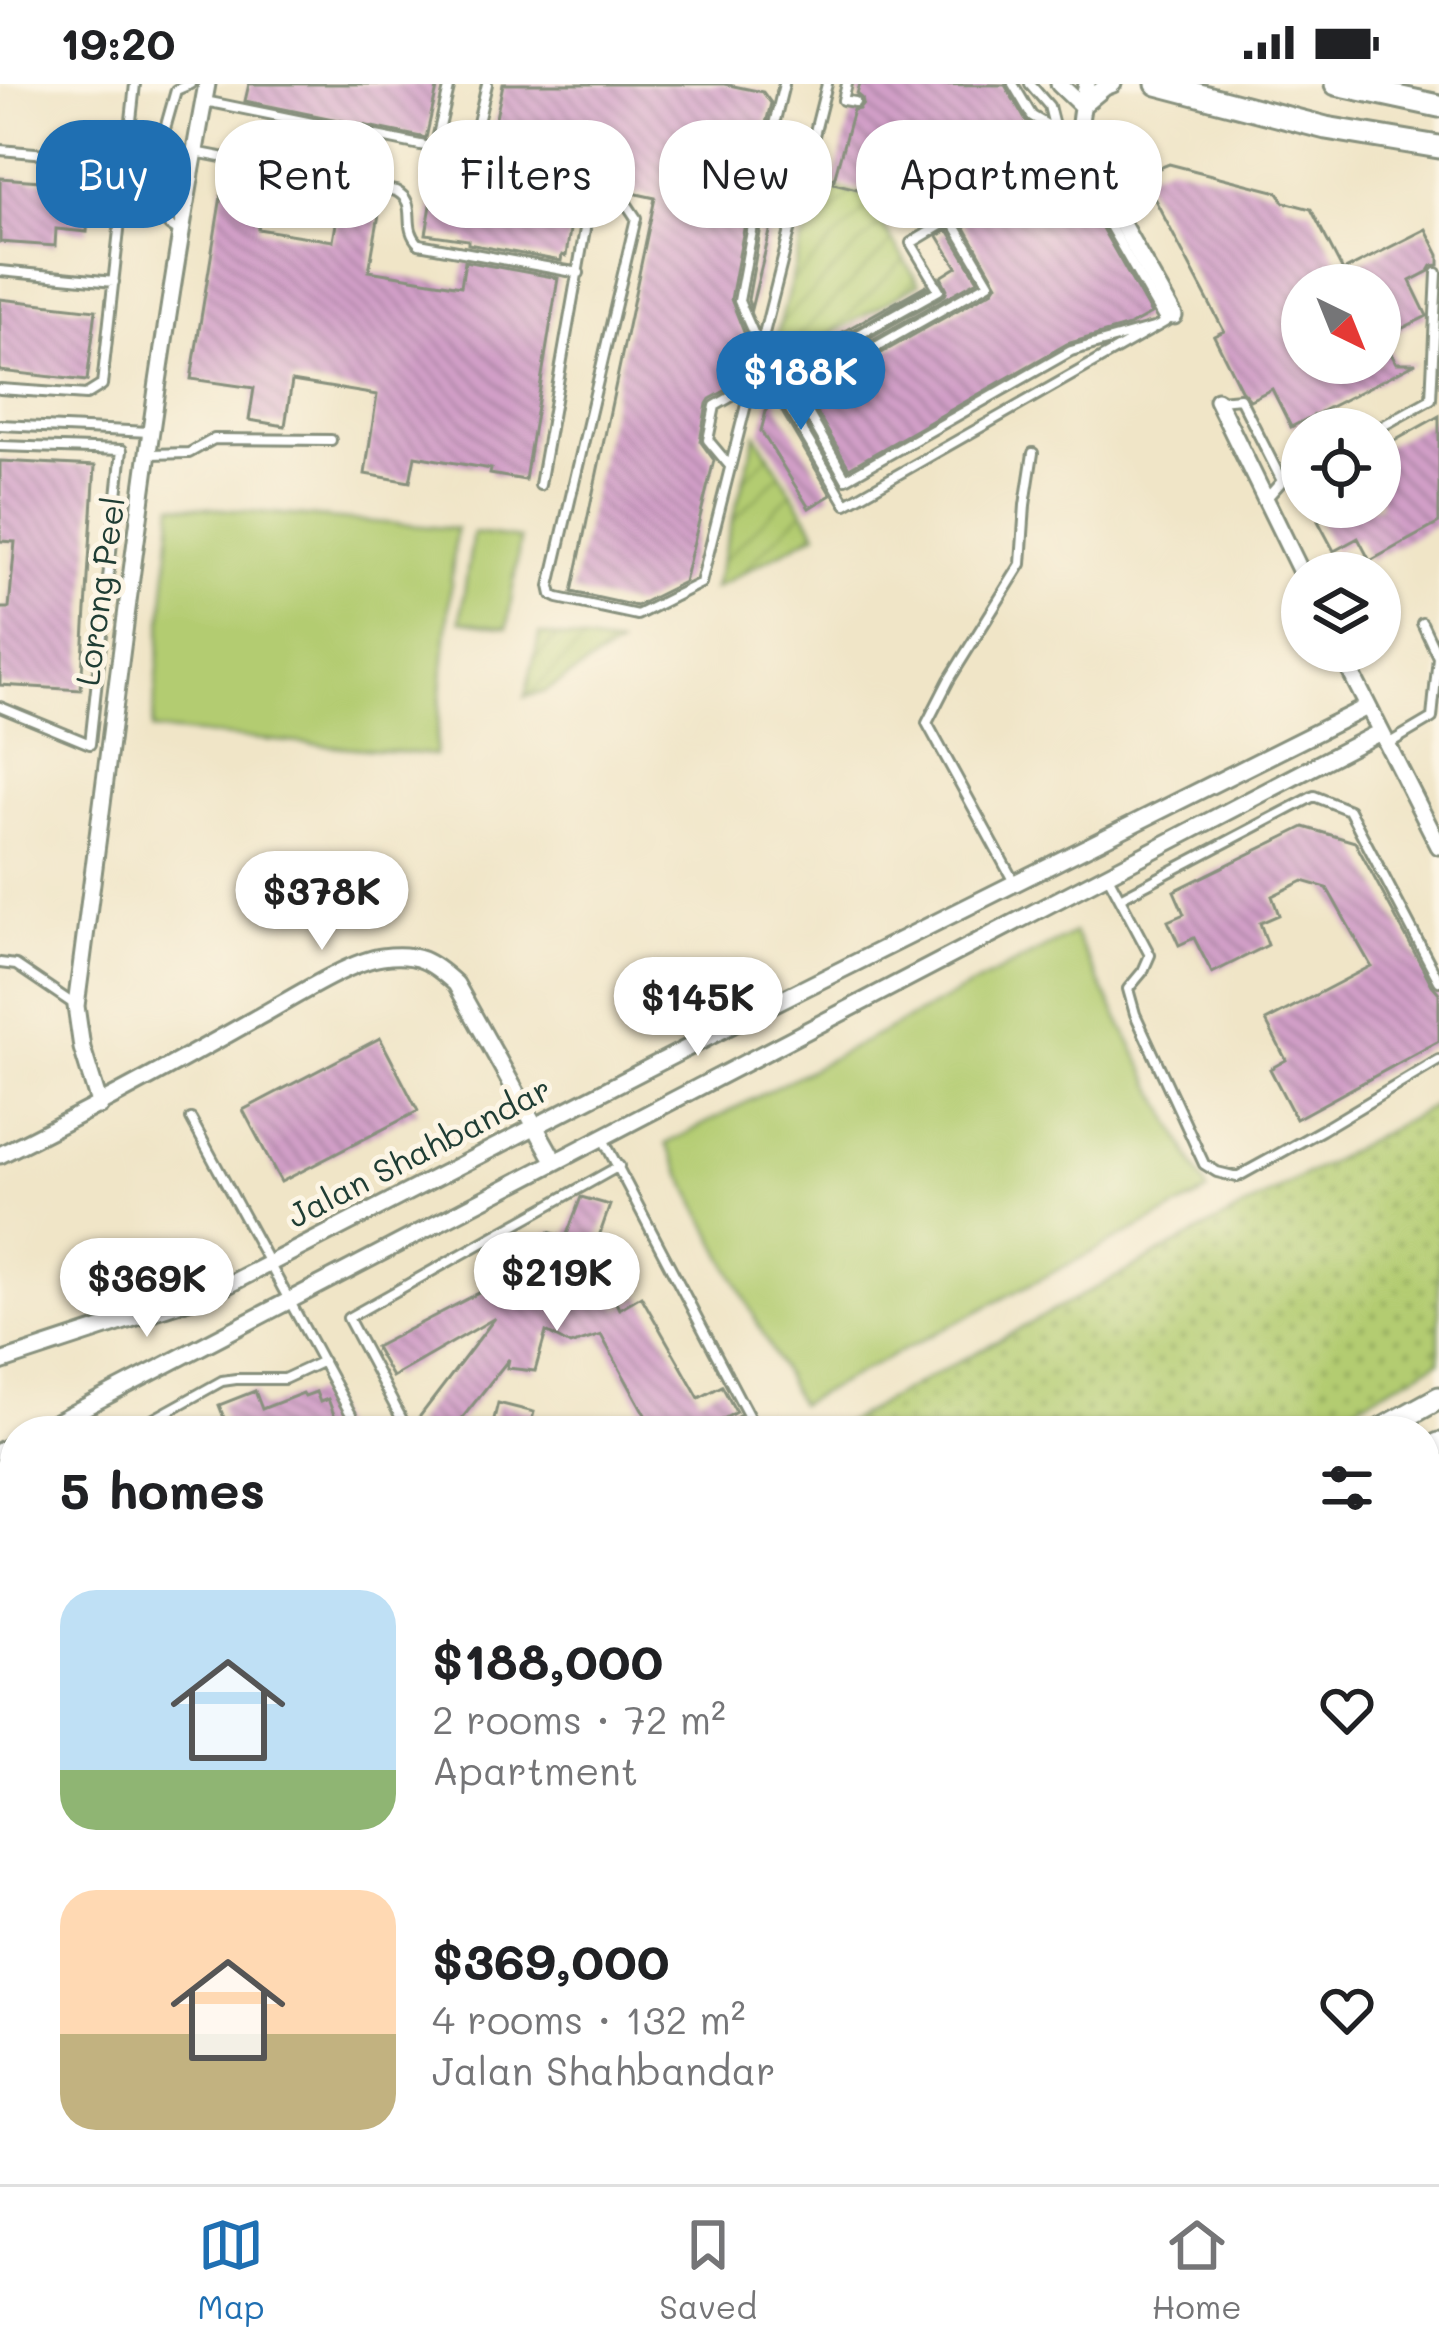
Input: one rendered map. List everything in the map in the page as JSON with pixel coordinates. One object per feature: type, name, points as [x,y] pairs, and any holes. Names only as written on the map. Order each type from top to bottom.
[{"type":"street","points":[[1059,84],[1082,106]]},
{"type":"street","points":[[1087,84],[1079,143],[1169,319]]},
{"type":"street","points":[[1082,106],[1113,84]]},
{"type":"street","points":[[1157,84],[1326,128],[1439,147]]},
{"type":"street","points":[[1336,84],[1439,106]]},
{"type":"street","name":"Lorong Peel","points":[[100,1106],[82,1048],[76,1006],[152,432],[205,93]]},
{"type":"street","points":[[1217,400],[1291,552]]},
{"type":"street","points":[[1350,672],[1439,846]]},
{"type":"street","name":"Jalan Shahbandar","points":[[0,1362],[216,1291],[1367,707]]},
{"type":"street","points":[[68,1416],[1107,874],[1384,738]]},
{"type":"street","points":[[0,1155],[100,1106],[329,978],[377,957],[410,955],[435,964],[456,984],[555,1162]]},
{"type":"street","points":[[1406,1416],[1439,1398]]},
{"type":"lane","points":[[132,120],[135,84]]},
{"type":"lane","points":[[182,233],[153,208],[159,150],[176,89],[190,84]]},
{"type":"lane","points":[[205,93],[435,148],[450,84]]},
{"type":"lane","points":[[487,84],[469,161],[473,166],[624,200],[636,218],[550,586],[552,595],[637,615],[701,583],[791,228]]},
{"type":"lane","points":[[775,120],[784,84]]},
{"type":"lane","points":[[818,120],[827,84]]},
{"type":"lane","points":[[847,84],[843,100],[855,102]]},
{"type":"lane","points":[[1013,84],[1039,120]]},
{"type":"lane","points":[[1030,84],[1049,106],[1052,120]]},
{"type":"lane","points":[[0,150],[36,153]]},
{"type":"lane","points":[[194,151],[396,191],[406,196],[409,231],[419,244],[579,273]]},
{"type":"lane","points":[[1114,228],[1169,319],[846,504],[786,403],[783,388],[790,373],[938,290],[910,243],[951,220],[989,283],[796,392],[846,479],[1071,351],[1153,328]]},
{"type":"lane","points":[[0,389],[86,395],[102,385],[120,228]]},
{"type":"lane","points":[[753,228],[739,301],[760,347]]},
{"type":"lane","points":[[540,485],[585,229]]},
{"type":"lane","points":[[0,271],[114,282]]},
{"type":"lane","points":[[1401,416],[1432,399],[1437,273]]},
{"type":"lane","points":[[730,466],[708,440],[715,406],[750,386]]},
{"type":"lane","points":[[1217,400],[1240,398],[1281,479]]},
{"type":"lane","points":[[0,425],[152,432]]},
{"type":"lane","points":[[149,454],[189,452],[214,440],[331,440]]},
{"type":"lane","points":[[0,446],[122,450],[90,744],[0,707]]},
{"type":"lane","points":[[1015,883],[927,722],[1021,564],[1033,453]]},
{"type":"lane","points":[[1264,500],[1281,482]]},
{"type":"lane","points":[[116,508],[141,511]]},
{"type":"lane","points":[[113,532],[138,535]]},
{"type":"lane","points":[[1384,738],[1432,718],[1438,657],[1422,623]]},
{"type":"lane","points":[[1120,898],[1314,796],[1349,810],[1439,981]]},
{"type":"lane","points":[[1107,874],[1150,956],[1128,989],[1136,1014],[1204,1164],[1216,1172],[1237,1177],[1439,1060]]},
{"type":"lane","points":[[0,963],[16,965],[76,1006]]},
{"type":"lane","points":[[191,1120],[352,1416]]},
{"type":"lane","points":[[602,1137],[748,1416]]},
{"type":"lane","points":[[400,1416],[348,1318],[619,1166]]},
{"type":"lane","points":[[160,1416],[222,1382],[284,1379],[323,1361]]},
{"type":"green space","points":[[832,188],[856,193],[856,228],[884,228],[919,284],[768,369],[805,228],[832,228]]},
{"type":"green space","points":[[756,434],[817,533],[714,588]]},
{"type":"green space","points":[[173,505],[456,529],[435,755],[152,730]]},
{"type":"green space","points":[[473,533],[520,539],[507,628],[460,621]]},
{"type":"green space","points":[[540,634],[618,646],[544,692],[525,697]]},
{"type":"green space","points":[[1074,933],[1208,1192],[799,1404],[666,1144]]},
{"type":"green space","points":[[1439,1103],[1439,1361],[1336,1416],[858,1416]]},
{"type":"building","points":[[249,84],[438,84],[430,120],[418,120],[418,136],[394,131],[394,120],[338,120],[245,101]]},
{"type":"building","points":[[503,84],[724,84],[763,92],[771,103],[767,120],[659,120],[659,228],[744,228],[731,299],[745,335],[732,387],[707,404],[700,441],[714,460],[684,582],[636,606],[572,592],[655,198],[635,194],[635,120],[496,120]]},
{"type":"building","points":[[860,84],[1005,85],[1025,120],[856,120],[856,189],[833,183],[853,110],[863,104],[857,94]]},
{"type":"building","points":[[1169,164],[1278,192],[1284,202],[1311,209],[1339,264],[1281,264],[1281,384],[1375,384],[1328,408],[1282,408],[1272,389],[1250,400],[1214,336],[1224,331],[1162,213],[1162,167]]},
{"type":"building","points":[[0,178],[36,181],[36,228],[87,228],[87,232],[56,229],[55,246],[0,242]]},
{"type":"building","points":[[216,228],[258,228],[333,241],[335,228],[377,228],[369,271],[461,286],[465,261],[558,278],[525,480],[415,456],[410,482],[365,474],[377,395],[292,381],[285,426],[249,420],[254,388],[191,379]]},
{"type":"building","points":[[427,228],[570,228],[561,261],[426,234]]},
{"type":"building","points":[[761,228],[771,228],[751,309],[748,300]]},
{"type":"building","points":[[965,228],[1102,228],[1151,314],[1129,326],[1067,344],[849,468],[807,395],[997,284]]},
{"type":"building","points":[[1426,229],[1439,265],[1410,281],[1427,316],[1401,329],[1401,264],[1357,264]]},
{"type":"building","points":[[948,230],[978,280],[794,384],[945,295],[941,277],[957,267],[938,236]]},
{"type":"building","points":[[926,285],[783,370],[775,388],[778,405],[831,495],[809,508],[761,431],[777,369]]},
{"type":"building","points":[[0,299],[96,310],[87,381],[0,371]]},
{"type":"building","points":[[1439,416],[1439,523],[1386,552],[1365,552],[1358,538],[1334,551],[1322,528],[1401,528],[1401,437]]},
{"type":"building","points":[[0,461],[95,466],[81,690],[0,685],[0,608],[9,608],[15,542],[0,541]]},
{"type":"building","points":[[1304,827],[1355,842],[1439,993],[1439,1041],[1296,1119],[1270,1069],[1286,1060],[1266,1021],[1371,966],[1327,888],[1303,881],[1272,896],[1279,915],[1260,923],[1268,945],[1212,973],[1194,938],[1179,945],[1168,921],[1184,914],[1174,891]]},
{"type":"building","points":[[380,1038],[418,1111],[281,1182],[243,1110]]},
{"type":"building","points":[[581,1197],[610,1205],[596,1245],[614,1251],[604,1277],[619,1309],[641,1296],[699,1398],[722,1386],[736,1412],[729,1416],[646,1416],[601,1335],[570,1345],[546,1332],[535,1371],[507,1368],[509,1359],[464,1416],[420,1416],[495,1318],[392,1377],[375,1347],[540,1261],[549,1232],[566,1237]]},
{"type":"building","points":[[255,1391],[262,1409],[316,1392],[320,1402],[328,1399],[334,1416],[223,1416],[219,1405]]},
{"type":"building","points":[[498,1403],[534,1412],[533,1416],[495,1416]]}]
